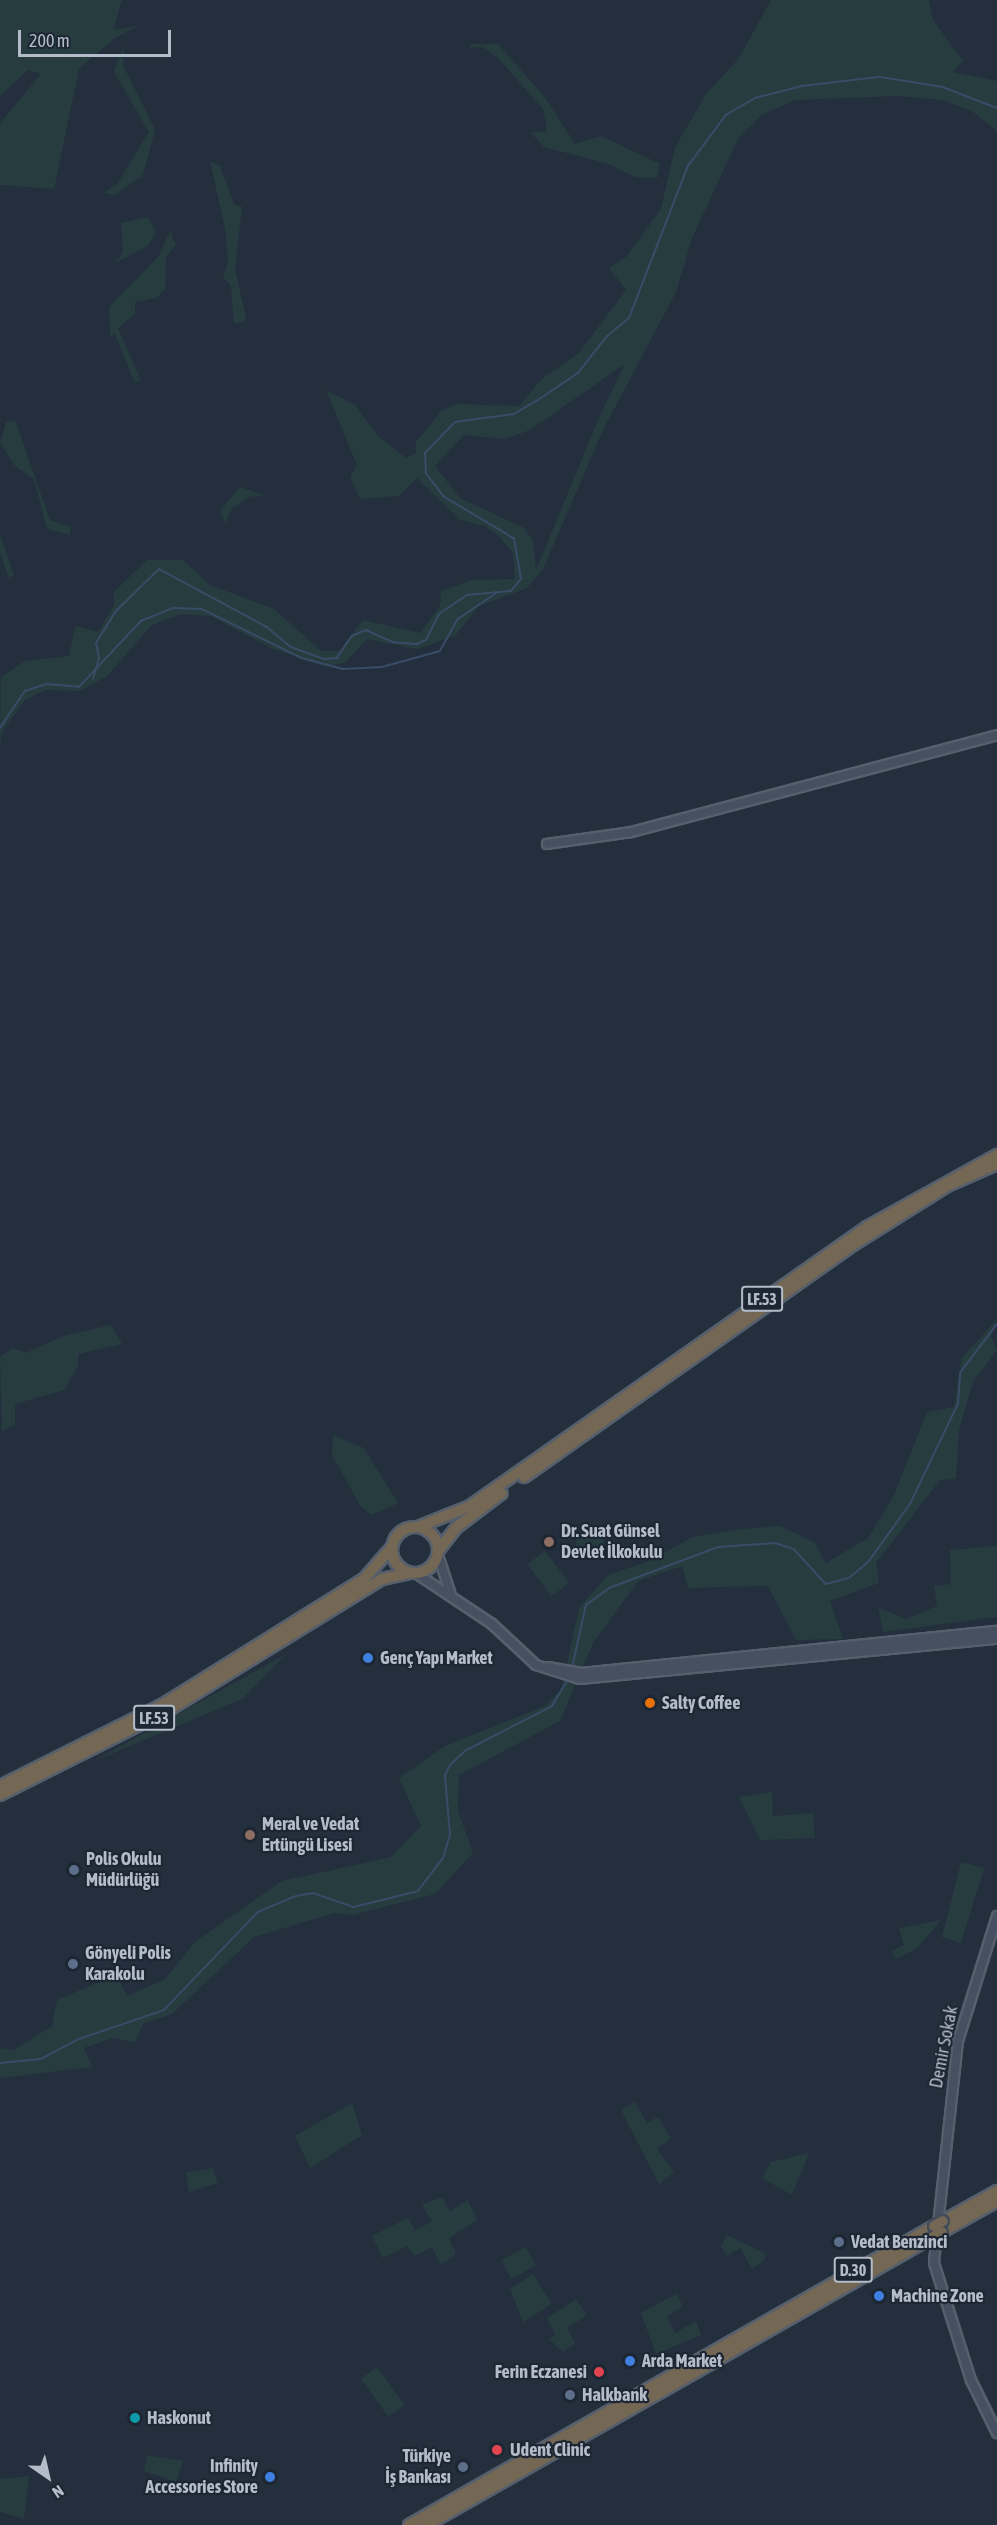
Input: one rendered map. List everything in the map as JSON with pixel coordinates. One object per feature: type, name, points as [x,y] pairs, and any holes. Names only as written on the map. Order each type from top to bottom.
[{"type":"highway","name":"LF.53","points":[[0,1786],[162,1705],[364,1579],[392,1548],[399,1533],[470,1506],[867,1227],[997,1155]]},
{"type":"highway","name":"LF.53","points":[[0,1795],[160,1715],[382,1579],[430,1568],[438,1553],[473,1513],[527,1474],[843,1252],[959,1180],[997,1165]]},
{"type":"highway","points":[[418,1527],[435,1538],[438,1553]]},
{"type":"highway","points":[[392,1548],[397,1565],[414,1573]]},
{"type":"highway","points":[[938,2229],[997,2191]]},
{"type":"highway","name":"D.30","points":[[409,2525],[904,2243],[997,2202]]},
{"type":"highway","name":"D.30","points":[[427,2525],[938,2229]]},
{"type":"street","points":[[547,844],[632,832],[997,735]]},
{"type":"street","points":[[438,1553],[450,1593]]},
{"type":"street","points":[[414,1573],[450,1593],[536,1665],[559,1673],[580,1676],[997,1639]]},
{"type":"street","points":[[580,1676],[997,1631]]},
{"type":"street","name":"Demir Sokak","points":[[997,1916],[958,2042],[938,2229],[940,2288],[997,2433]]},
{"type":"green space","points":[[0,0],[122,0],[113,30],[138,26],[115,38],[79,69],[54,189],[0,185],[0,123],[41,74],[28,70],[0,96]]},
{"type":"green space","points":[[771,0],[929,0],[933,20],[963,61],[953,72],[997,81],[997,131],[972,111],[942,100],[898,96],[795,100],[762,115],[739,137],[692,238],[676,292],[603,430],[543,569],[527,588],[479,606],[455,636],[417,649],[367,639],[346,662],[326,667],[271,648],[211,616],[181,614],[152,625],[107,676],[80,691],[45,690],[25,700],[3,730],[0,746],[1,677],[25,661],[69,656],[75,626],[98,632],[115,604],[113,593],[147,560],[183,560],[210,585],[274,609],[321,651],[339,651],[363,620],[420,633],[440,606],[441,591],[472,580],[515,579],[513,553],[499,536],[485,526],[460,520],[417,478],[399,496],[360,499],[350,477],[357,465],[326,390],[355,405],[379,437],[406,458],[416,453],[416,442],[442,410],[457,404],[519,406],[542,379],[579,353],[626,290],[609,268],[626,257],[661,209],[675,147],[707,93],[739,58]],"holes":[[[625,364],[601,413],[536,570],[533,541],[524,528],[460,498],[435,466],[464,435],[505,439],[530,430]]]},
{"type":"green space","points":[[124,44],[123,65],[155,130],[143,175],[115,195],[104,193],[117,184],[149,132],[114,72]]},
{"type":"green space","points":[[471,44],[498,44],[544,96],[575,144],[601,136],[660,164],[657,178],[635,177],[609,164],[544,147],[531,133],[547,131],[543,109],[499,59],[483,47],[469,48]]},
{"type":"green space","points":[[210,161],[220,166],[234,204],[242,207],[235,269],[246,318],[242,323],[234,323],[231,286],[223,277],[228,262],[225,229]]},
{"type":"green space","points":[[148,217],[156,232],[148,246],[115,263],[123,252],[121,223]]},
{"type":"green space","points":[[170,231],[176,245],[166,257],[165,289],[156,298],[135,302],[135,314],[118,328],[141,381],[134,381],[115,334],[110,337],[109,307],[159,256]]},
{"type":"green space","points":[[15,420],[50,520],[70,527],[70,535],[47,529],[34,479],[15,466],[0,443],[6,422]]},
{"type":"green space","points":[[240,487],[264,495],[249,497],[232,508],[225,523],[220,511]]},
{"type":"green space","points":[[0,535],[14,575],[9,578],[0,553]]},
{"type":"green space","points":[[997,1319],[991,1337],[997,1350],[973,1382],[959,1430],[956,1479],[940,1480],[876,1563],[879,1583],[830,1601],[843,1639],[796,1640],[768,1586],[688,1588],[682,1566],[638,1581],[593,1643],[560,1721],[459,1775],[458,1811],[473,1853],[435,1894],[353,1915],[335,1913],[254,1937],[172,2014],[143,2024],[135,2042],[113,2038],[84,2048],[92,2067],[0,2078],[0,2048],[14,2050],[52,2026],[57,2000],[116,1975],[127,1996],[165,1979],[196,1941],[282,1881],[391,1857],[421,1826],[399,1778],[445,1746],[545,1706],[561,1690],[579,1608],[608,1575],[652,1560],[692,1537],[741,1529],[780,1526],[814,1542],[826,1563],[868,1538],[893,1497],[927,1412],[954,1407],[962,1358]]},
{"type":"green space","points":[[111,1325],[122,1344],[78,1354],[78,1366],[64,1390],[15,1404],[15,1425],[2,1431],[0,1357],[13,1348],[26,1353],[63,1336]]},
{"type":"green space","points":[[333,1435],[364,1448],[398,1503],[372,1515],[361,1507],[332,1455]]},
{"type":"green space","points":[[590,1529],[600,1533],[604,1543],[600,1553],[590,1557],[580,1553],[576,1543],[580,1533]]},
{"type":"green space","points":[[997,1546],[997,1617],[883,1632],[878,1607],[906,1619],[937,1606],[934,1586],[951,1584],[950,1550]]},
{"type":"green space","points":[[545,1551],[569,1583],[552,1596],[527,1564]]},
{"type":"green space","points":[[286,1654],[242,1699],[92,1762]]},
{"type":"green space","points":[[772,1792],[773,1816],[813,1813],[815,1838],[760,1840],[739,1797]]},
{"type":"green space","points":[[961,1862],[984,1868],[961,1943],[942,1937]]},
{"type":"green space","points":[[941,1920],[917,1948],[896,1959],[892,1951],[904,1945],[899,1928]]},
{"type":"green space","points":[[635,2102],[647,2123],[658,2117],[671,2138],[657,2149],[674,2172],[659,2184],[621,2110]]},
{"type":"green space","points":[[352,2103],[362,2135],[310,2168],[295,2136]]},
{"type":"green space","points":[[809,2153],[792,2195],[762,2178],[771,2162]]},
{"type":"green space","points":[[213,2168],[218,2183],[189,2192],[186,2173]]},
{"type":"green space","points":[[442,2197],[450,2211],[468,2200],[477,2220],[449,2238],[456,2254],[441,2265],[432,2247],[415,2256],[407,2246],[383,2258],[372,2236],[408,2218],[415,2231],[432,2221],[422,2205]]},
{"type":"green space","points":[[727,2235],[766,2254],[763,2262],[752,2269],[740,2248],[727,2256],[721,2246]]},
{"type":"green space","points":[[526,2247],[536,2266],[511,2279],[501,2260]]},
{"type":"green space","points":[[533,2274],[552,2304],[523,2322],[510,2289]]},
{"type":"green space","points":[[676,2294],[683,2306],[667,2317],[675,2333],[696,2321],[701,2335],[656,2354],[641,2313]]},
{"type":"green space","points":[[576,2299],[587,2315],[567,2328],[575,2343],[563,2352],[549,2339],[555,2334],[547,2318]]},
{"type":"green space","points":[[377,2367],[405,2405],[388,2417],[361,2379]]},
{"type":"green space","points":[[147,2455],[183,2461],[176,2482],[144,2471]]},
{"type":"green space","points":[[29,2476],[24,2519],[0,2512],[0,2479]]},
{"type":"waterway","points":[[93,679],[99,658],[96,643],[117,610],[159,569],[267,627],[291,647],[324,659],[337,658],[352,636],[366,630],[393,642],[417,644],[426,640],[439,614],[467,595],[511,591],[521,579],[514,539],[444,497],[426,474],[425,453],[455,422],[514,414],[538,400],[578,373],[607,336],[629,318],[688,166],[726,115],[755,98],[802,86],[880,77],[943,87],[997,108]]},
{"type":"waterway","points":[[0,728],[25,691],[47,684],[79,687],[141,621],[173,608],[202,609],[302,658],[343,669],[382,667],[440,651],[458,619],[495,594]]},
{"type":"waterway","points":[[572,1668],[586,1605],[609,1588],[718,1547],[775,1543],[794,1549],[826,1584],[849,1578],[869,1561],[910,1504],[958,1404],[960,1373],[997,1324]]},
{"type":"waterway","points":[[0,2063],[41,2059],[79,2039],[164,2010],[258,1912],[296,1896],[313,1893],[354,1907],[418,1891],[443,1858],[450,1835],[445,1775],[450,1765],[465,1751],[552,1706],[569,1678]]},
{"type":"place","name":"Dr. Suat Günsel Devlet İlkokulu","points":[[549,1542]]},
{"type":"place","name":"Genç Yapı Market","points":[[368,1658]]},
{"type":"place","name":"Salty Coffee","points":[[650,1703]]},
{"type":"place","name":"Meral ve Vedat Ertüngü Lisesi","points":[[250,1835]]},
{"type":"place","name":"Polis Okulu Müdürlüğü","points":[[74,1870]]},
{"type":"place","name":"Gönyeli Polis Karakolu","points":[[73,1964]]},
{"type":"place","name":"Vedat Benzinci","points":[[839,2242]]},
{"type":"place","name":"Machine Zone","points":[[879,2296]]},
{"type":"place","name":"Arda Market","points":[[630,2361]]},
{"type":"place","name":"Ferin Eczanesi","points":[[599,2372]]},
{"type":"place","name":"Halkbank","points":[[570,2395]]},
{"type":"place","name":"Haskonut","points":[[135,2418]]},
{"type":"place","name":"Udent Clinic","points":[[497,2450]]},
{"type":"place","name":"Türkiye İş Bankası","points":[[463,2467]]},
{"type":"place","name":"Infinity Accessories Store","points":[[270,2477]]}]
